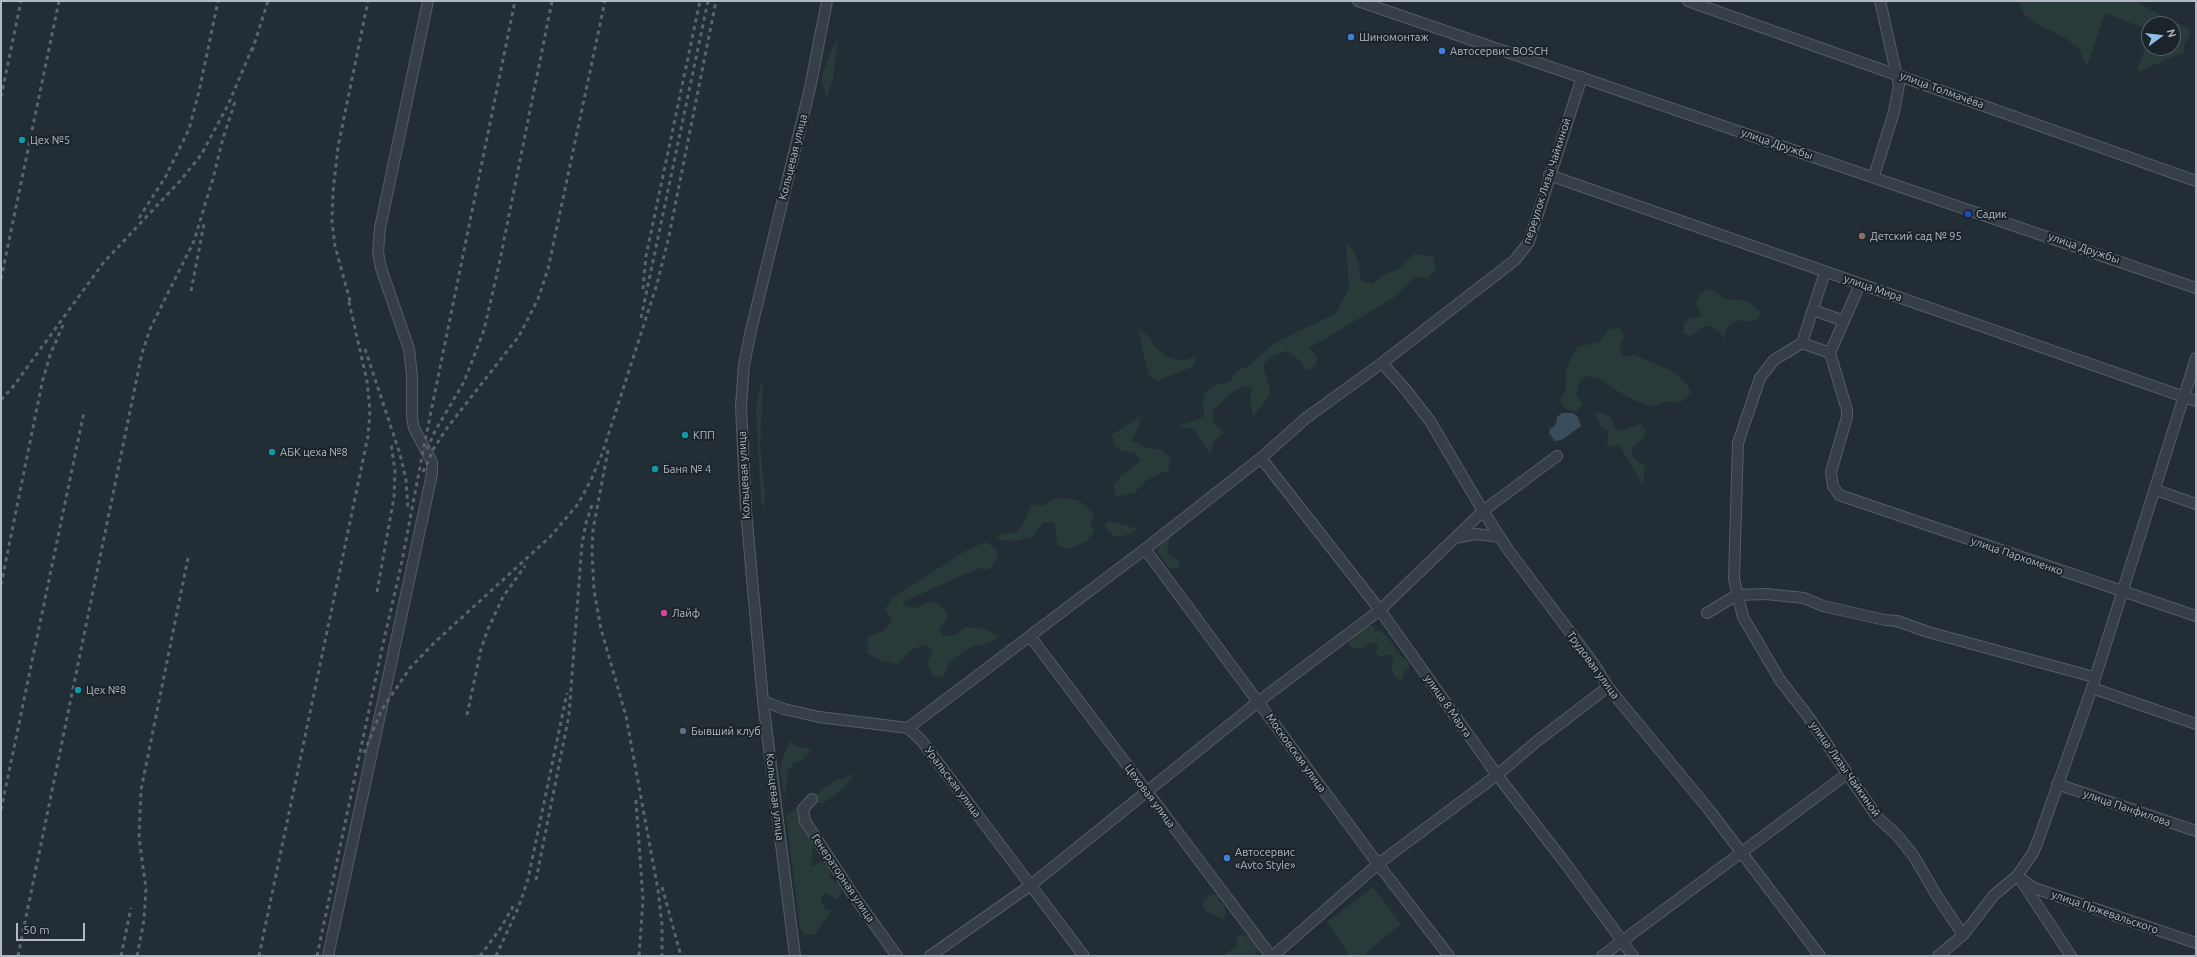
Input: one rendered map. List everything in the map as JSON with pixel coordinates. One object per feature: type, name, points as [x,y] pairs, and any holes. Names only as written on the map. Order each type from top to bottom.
[{"type":"street","points":[[328,956],[432,474],[432,462],[414,428],[412,418],[412,376],[409,349],[381,268],[378,252],[380,228],[428,1]]},
{"type":"street","name":"Кольцевая улица","points":[[795,956],[763,701],[743,478],[742,385],[756,308],[810,88],[827,1]]},
{"type":"street","name":"улица Дружбы","points":[[1358,1],[1874,176],[2196,288]]},
{"type":"street","name":"улица Толмачёва","points":[[1688,1],[2196,181]]},
{"type":"street","points":[[1874,176],[1899,96],[1897,74],[1880,1]]},
{"type":"street","name":"переулок Лизы Чайкиной","points":[[908,728],[1145,549],[1261,458],[1306,418],[1382,363],[1515,260],[1529,242],[1582,77]]},
{"type":"street","name":"улица Мира","points":[[1550,175],[2196,401]]},
{"type":"street","points":[[1826,272],[1802,343],[1830,353],[1860,284]]},
{"type":"street","points":[[1813,310],[1844,320]]},
{"type":"street","name":"улица Лизы Чайкиной","points":[[1802,343],[1774,360],[1760,378],[1738,443],[1734,560],[1736,595],[1743,617],[1780,680],[1807,715],[1847,774],[1861,791],[1878,818],[1896,834],[1913,855],[1937,896],[1963,935]]},
{"type":"street","name":"улица Пархоменко","points":[[1830,353],[1847,410],[1847,417],[1831,472],[1833,486],[1838,495],[2121,592],[2196,616]]},
{"type":"street","points":[[1938,956],[1963,935],[1994,895],[2017,876],[2033,852],[2092,688],[2094,677],[2121,592],[2156,490],[2196,358]]},
{"type":"street","name":"Трудовая улица","points":[[1382,363],[1406,390],[1430,421],[1500,537],[1594,664],[1608,687],[1688,783],[1820,956]]},
{"type":"street","points":[[930,956],[1031,885],[1258,702],[1380,610],[1483,511],[1557,456]]},
{"type":"street","name":"улица 8 Марта","points":[[1261,458],[1380,610],[1497,775],[1566,864],[1633,956]]},
{"type":"street","points":[[2156,490],[2196,504]]},
{"type":"street","points":[[1455,538],[1476,534],[1500,537]]},
{"type":"street","name":"Московская улица","points":[[1145,549],[1378,864],[1449,956]]},
{"type":"street","points":[[1707,613],[1736,595],[1766,594],[1804,598],[1823,606],[1885,620],[1897,621],[1928,632],[2094,677]]},
{"type":"street","name":"Цеховая улица","points":[[1030,636],[1147,793],[1272,956]]},
{"type":"street","points":[[1272,956],[1378,864],[1497,775],[1536,742],[1608,687]]},
{"type":"street","points":[[2092,688],[2196,724]]},
{"type":"street","points":[[763,701],[819,717],[908,728]]},
{"type":"street","name":"Уральская улица","points":[[908,728],[921,740],[1084,956]]},
{"type":"street","points":[[1602,956],[1741,851],[1847,774]]},
{"type":"street","name":"улица Панфилова","points":[[2057,784],[2196,831]]},
{"type":"street","name":"Генераторная улица","points":[[812,799],[803,809],[805,821],[854,896],[897,956]]},
{"type":"street","points":[[2017,876],[2071,956]]},
{"type":"street","name":"улица Пржевальского","points":[[2017,876],[2034,888],[2196,943]]},
{"type":"green space","points":[[2019,1],[2136,1],[2161,16],[2141,16],[2141,27],[2105,13],[2087,67],[2079,49],[2064,37],[2037,24],[2023,13]]},
{"type":"green space","points":[[2181,25],[2188,28],[2190,35],[2184,45],[2185,52],[2181,54]]},
{"type":"green space","points":[[838,40],[833,79],[827,98],[822,85],[822,76],[832,48]]},
{"type":"green space","points":[[2142,56],[2175,56],[2137,72]]},
{"type":"green space","points":[[1346,243],[1352,248],[1359,263],[1360,280],[1372,284],[1383,275],[1398,269],[1414,254],[1433,256],[1436,269],[1428,278],[1415,277],[1395,297],[1309,348],[1317,357],[1316,365],[1306,371],[1299,360],[1287,351],[1273,356],[1263,364],[1271,393],[1253,417],[1250,400],[1252,388],[1244,386],[1228,395],[1213,411],[1213,423],[1224,433],[1215,440],[1210,454],[1194,429],[1177,426],[1200,419],[1204,415],[1203,401],[1205,392],[1217,384],[1226,383],[1232,379],[1236,371],[1247,367],[1275,343],[1336,313],[1349,288]]},
{"type":"green space","points":[[1706,289],[1714,291],[1725,299],[1747,301],[1760,312],[1759,318],[1751,322],[1742,320],[1733,323],[1726,328],[1724,340],[1721,333],[1711,326],[1704,326],[1692,336],[1683,334],[1684,323],[1691,318],[1702,316],[1696,304],[1699,295]]},
{"type":"green space","points":[[1619,328],[1625,336],[1619,346],[1624,357],[1634,355],[1671,370],[1688,385],[1691,393],[1680,403],[1667,401],[1650,407],[1627,397],[1600,379],[1585,376],[1580,380],[1576,395],[1583,404],[1576,412],[1565,409],[1560,400],[1566,388],[1566,372],[1577,347],[1599,342],[1609,329]]},
{"type":"green space","points":[[1138,329],[1148,335],[1156,348],[1167,357],[1181,361],[1197,356],[1194,366],[1158,381],[1149,376]]},
{"type":"green space","points":[[761,381],[763,388],[760,446],[765,493],[764,511],[761,500],[756,411]]},
{"type":"green space","points":[[1594,412],[1603,413],[1610,417],[1615,428],[1622,431],[1640,424],[1646,429],[1643,439],[1633,446],[1632,454],[1638,462],[1645,466],[1643,486],[1619,444],[1609,448],[1607,441],[1609,431],[1601,427]]},
{"type":"green space","points":[[1140,416],[1139,427],[1131,441],[1148,448],[1163,450],[1170,459],[1169,471],[1147,480],[1134,493],[1116,497],[1113,486],[1121,476],[1141,460],[1135,453],[1119,450],[1114,444],[1112,435]]},
{"type":"green space","points":[[1063,498],[1080,501],[1095,515],[1090,524],[1095,531],[1086,542],[1067,549],[1058,545],[1054,523],[1043,522],[1031,538],[1012,541],[995,539],[1002,534],[1017,532],[1025,521],[1031,504],[1044,506],[1051,500]]},
{"type":"green space","points":[[1112,522],[1135,528],[1137,530],[1123,536],[1115,536],[1108,531],[1105,526],[1107,523]]},
{"type":"green space","points":[[1171,533],[1167,549],[1170,556],[1176,558],[1180,564],[1178,569],[1169,568],[1157,551],[1159,547],[1157,543]]},
{"type":"green space","points":[[986,542],[996,549],[998,558],[988,570],[979,568],[903,602],[905,606],[915,608],[933,601],[940,605],[949,616],[939,629],[942,636],[953,636],[967,627],[985,629],[999,637],[988,643],[971,647],[949,662],[943,677],[933,676],[927,662],[933,651],[927,645],[912,649],[898,664],[883,662],[867,653],[868,636],[883,631],[892,622],[885,609],[892,598],[967,550]]},
{"type":"green space","points":[[1363,627],[1375,627],[1375,632],[1380,631],[1389,639],[1398,653],[1409,663],[1409,668],[1404,670],[1403,678],[1400,680],[1395,677],[1392,669],[1393,656],[1389,654],[1380,657],[1376,652],[1378,647],[1376,643],[1370,643],[1362,648],[1354,649],[1350,646],[1349,641]]},
{"type":"green space","points":[[790,741],[797,747],[812,749],[803,760],[794,763],[788,770],[785,797],[780,773],[781,763]]},
{"type":"green space","points":[[852,773],[852,779],[834,796],[823,803],[816,803],[815,799],[822,788],[830,785],[835,780],[844,779]]},
{"type":"green space","points":[[796,808],[802,812],[813,845],[811,867],[824,861],[828,864],[830,877],[833,881],[841,885],[842,889],[841,894],[836,899],[826,893],[823,894],[821,902],[825,909],[832,910],[814,935],[804,935],[800,929],[786,815]]},
{"type":"green space","points":[[1373,887],[1401,924],[1362,956],[1350,956],[1327,922]]},
{"type":"green space","points":[[1210,895],[1218,895],[1218,900],[1223,904],[1226,910],[1224,920],[1206,911],[1203,905],[1205,899]]},
{"type":"green space","points":[[1241,935],[1255,940],[1258,944],[1259,950],[1255,956],[1223,956],[1237,945],[1237,937]]},
{"type":"water","points":[[1562,413],[1573,413],[1578,417],[1581,426],[1562,440],[1555,441],[1549,433],[1550,429],[1556,424],[1557,417]]},
{"type":"railway","points":[[1,97],[21,1]]},
{"type":"railway","points":[[1,279],[59,1]]},
{"type":"railway","points":[[139,218],[166,176],[189,129],[199,92],[218,1]]},
{"type":"railway","points":[[252,51],[268,1]]},
{"type":"railway","points":[[350,301],[335,246],[332,222],[333,192],[338,147],[368,1]]},
{"type":"railway","points":[[317,956],[401,566],[515,1]]},
{"type":"railway","points":[[427,449],[435,431],[464,382],[484,330],[499,265],[552,1]]},
{"type":"railway","points":[[423,472],[434,448],[447,428],[519,336],[538,299],[548,269],[605,1]]},
{"type":"railway","points":[[643,289],[646,256],[700,1]]},
{"type":"railway","points":[[641,318],[708,1]]},
{"type":"railway","points":[[364,753],[381,711],[410,668],[435,642],[551,536],[578,504],[591,480],[603,451],[657,284],[669,236],[716,1]]},
{"type":"railway","points":[[1,400],[12,388],[104,262],[180,181],[201,155],[228,105],[253,46]]},
{"type":"railway","points":[[212,183],[223,138],[235,102]]},
{"type":"railway","points":[[18,956],[142,353],[150,329],[194,241],[213,178]]},
{"type":"railway","points":[[191,291],[204,224]]},
{"type":"railway","points":[[259,956],[368,436],[370,411],[367,381],[348,298]]},
{"type":"railway","points":[[1,585],[42,383],[50,355],[64,323]]},
{"type":"railway","points":[[365,349],[400,454],[406,480],[408,509]]},
{"type":"railway","points":[[1,810],[84,412]]},
{"type":"railway","points":[[377,592],[394,497],[395,471],[391,443]]},
{"type":"railway","points":[[608,450],[593,530],[592,552],[594,590],[601,629],[626,716],[658,890],[662,925],[662,956]]},
{"type":"railway","points":[[536,880],[569,715],[582,544],[586,523],[593,502]]},
{"type":"railway","points":[[137,956],[144,920],[146,889],[139,838],[141,790],[188,558]]},
{"type":"railway","points":[[467,715],[481,649],[488,629],[503,597],[525,566]]},
{"type":"railway","points":[[496,956],[519,906],[528,879],[567,693]]},
{"type":"railway","points":[[636,800],[643,900],[639,956]]},
{"type":"railway","points":[[662,887],[681,956]]},
{"type":"railway","points":[[480,956],[500,929],[514,905]]},
{"type":"railway","points":[[121,956],[131,908]]},
{"type":"place","name":"Шиномонтаж","points":[[1351,37]]},
{"type":"place","name":"Автосервис BOSCH","points":[[1442,51]]},
{"type":"place","name":"Цех №5","points":[[22,140]]},
{"type":"place","name":"Садик","points":[[1968,214]]},
{"type":"place","name":"Детский сад № 95","points":[[1862,236]]},
{"type":"place","name":"КПП","points":[[685,435]]},
{"type":"place","name":"АБК цеха №8","points":[[272,452]]},
{"type":"place","name":"Баня № 4","points":[[655,469]]},
{"type":"place","name":"Лайф","points":[[664,613]]},
{"type":"place","name":"Цех №8","points":[[78,690]]},
{"type":"place","name":"Бывший клуб","points":[[683,731]]},
{"type":"place","name":"Автосервис «Avto Style»","points":[[1227,858]]}]
